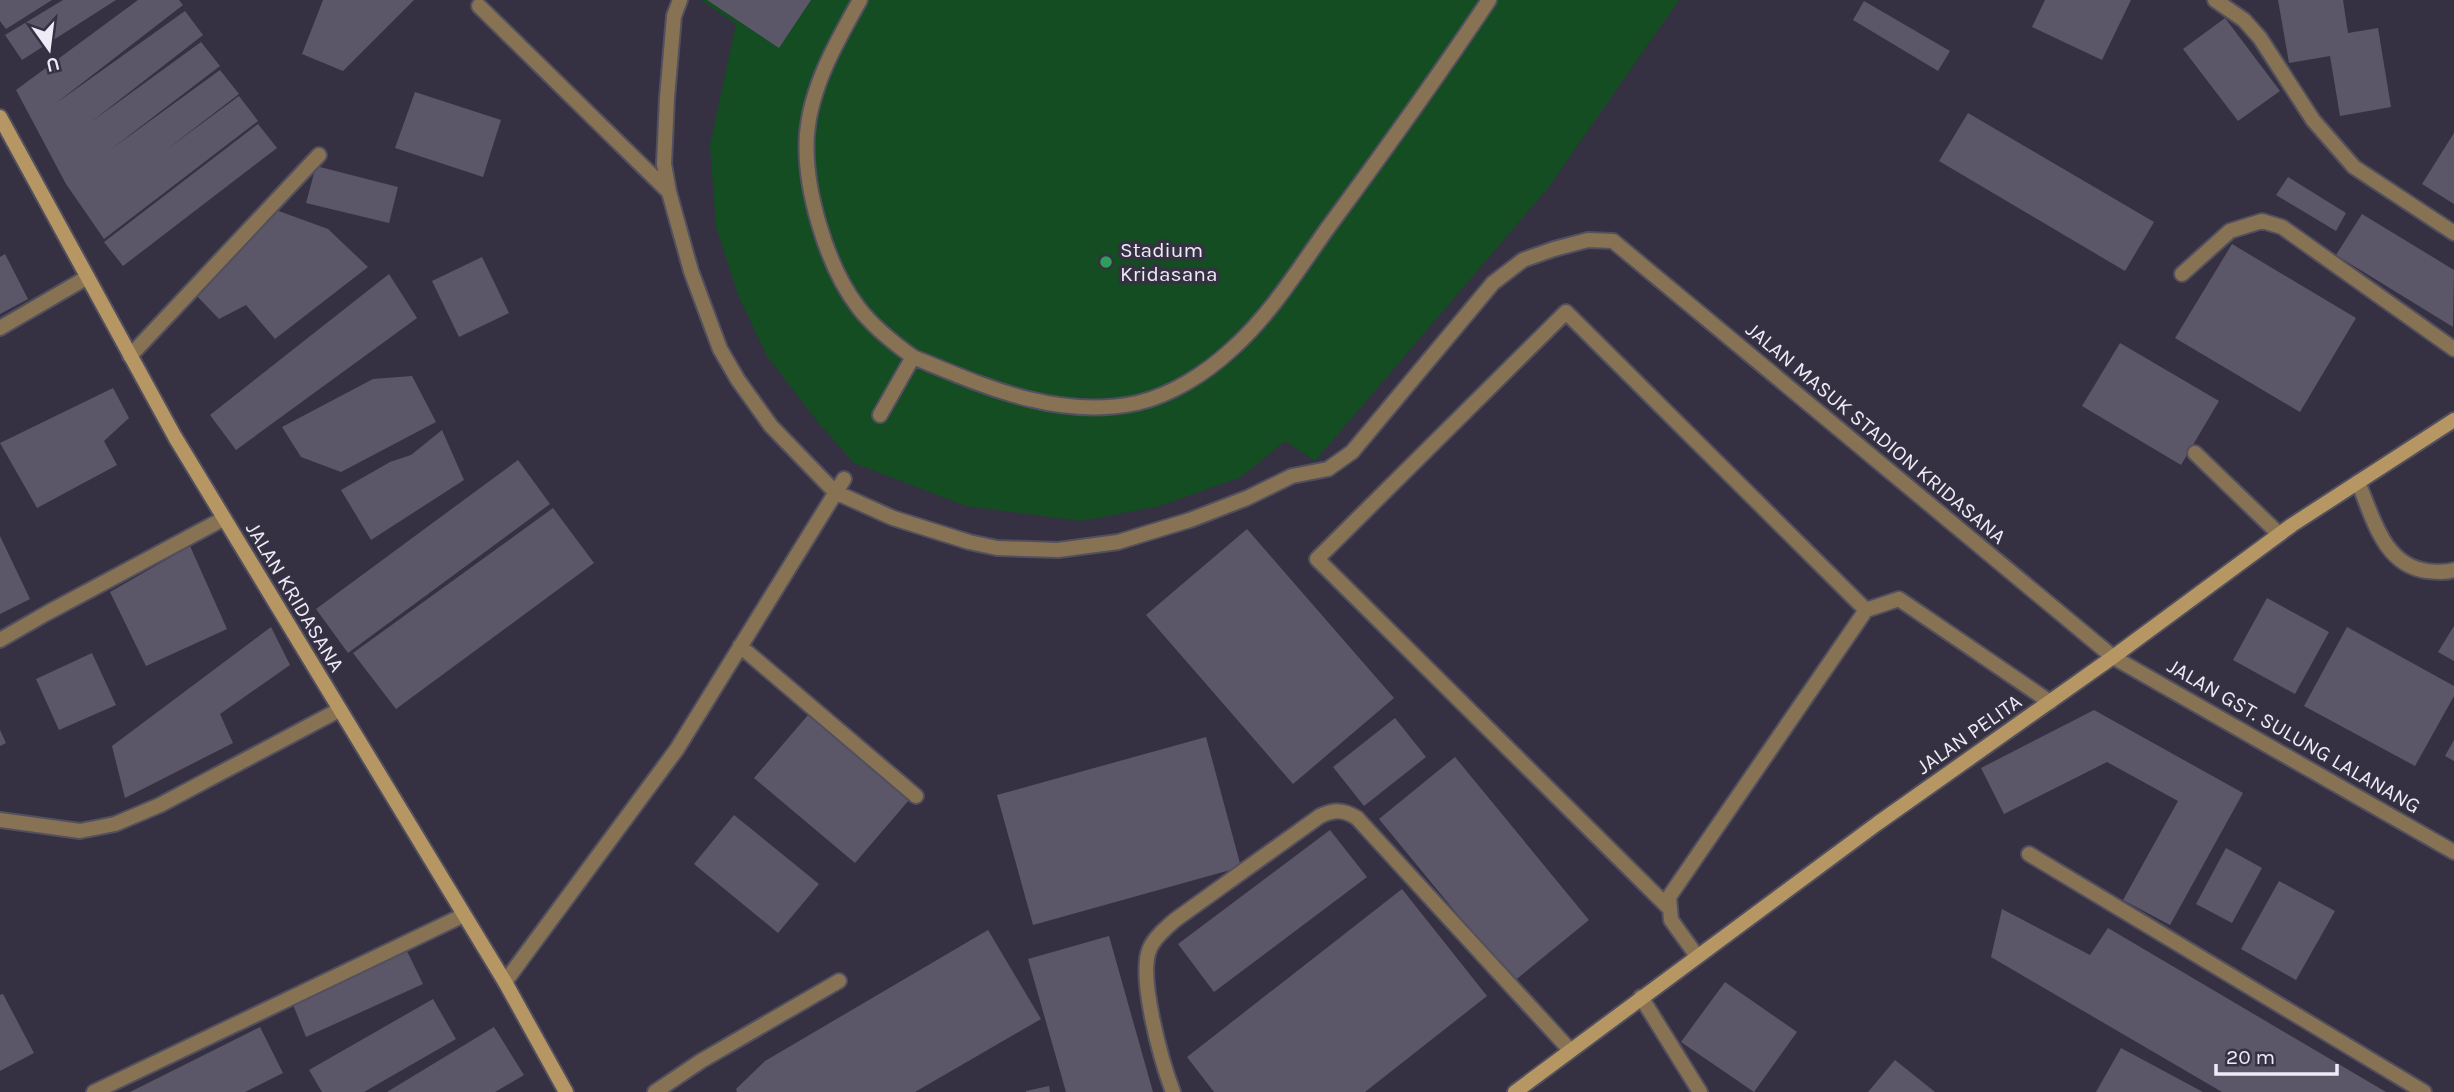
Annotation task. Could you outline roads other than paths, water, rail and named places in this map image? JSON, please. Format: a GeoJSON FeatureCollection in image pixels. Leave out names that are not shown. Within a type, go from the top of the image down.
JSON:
{"type":"FeatureCollection","features":[{"type":"Feature","properties":{"kind":"street"},"geometry":{"type":"LineString","coordinates":[[680,0],[674,16],[664,164],[668,192],[691,271],[720,349],[738,380],[771,426],[835,492]]}},
{"type":"Feature","properties":{"kind":"street"},"geometry":{"type":"LineString","coordinates":[[860,0],[833,48],[815,98],[807,134],[810,188],[840,277],[858,307],[885,337],[913,357],[1017,397],[1060,407],[1100,407],[1137,402],[1172,390],[1206,372],[1234,347],[1265,315],[1419,104],[1489,0]]}},
{"type":"Feature","properties":{"kind":"street"},"geometry":{"type":"LineString","coordinates":[[2215,0],[2244,20],[2259,38],[2314,120],[2354,167],[2454,233]]}},
{"type":"Feature","properties":{"kind":"street"},"geometry":{"type":"LineString","coordinates":[[479,6],[668,192]]}},
{"type":"Feature","properties":{"kind":"street","name":"JALAN KRIDASANA"},"geometry":{"type":"LineString","coordinates":[[0,117],[86,278],[223,519],[505,982],[565,1091]]}},
{"type":"Feature","properties":{"kind":"street"},"geometry":{"type":"LineString","coordinates":[[130,356],[319,155]]}},
{"type":"Feature","properties":{"kind":"street"},"geometry":{"type":"LineString","coordinates":[[2182,274],[2230,231],[2262,221],[2282,227],[2454,349]]}},
{"type":"Feature","properties":{"kind":"street","name":"JALAN MASUK STADION KRIDASANA"},"geometry":{"type":"LineString","coordinates":[[835,492],[893,518],[997,548],[1088,548],[1118,542],[1190,520],[1247,498],[1292,476],[1328,469],[1352,452],[1493,283],[1523,260],[1588,240],[1613,241],[2113,657]]}},
{"type":"Feature","properties":{"kind":"street"},"geometry":{"type":"LineString","coordinates":[[0,328],[86,278]]}},
{"type":"Feature","properties":{"kind":"street"},"geometry":{"type":"LineString","coordinates":[[1669,908],[1317,559],[1566,312],[1866,610]]}},
{"type":"Feature","properties":{"kind":"street"},"geometry":{"type":"LineString","coordinates":[[880,415],[913,357]]}},
{"type":"Feature","properties":{"kind":"street","name":"JALAN PELITA"},"geometry":{"type":"LineString","coordinates":[[1515,1092],[1878,823],[2113,657],[2279,534],[2454,420]]}},
{"type":"Feature","properties":{"kind":"street"},"geometry":{"type":"LineString","coordinates":[[2195,453],[2279,534]]}},
{"type":"Feature","properties":{"kind":"street"},"geometry":{"type":"LineString","coordinates":[[505,982],[677,749],[844,479]]}},
{"type":"Feature","properties":{"kind":"street"},"geometry":{"type":"LineString","coordinates":[[2358,482],[2382,540],[2399,561],[2423,570],[2446,573],[2454,570]]}},
{"type":"Feature","properties":{"kind":"street"},"geometry":{"type":"LineString","coordinates":[[0,640],[223,519]]}},
{"type":"Feature","properties":{"kind":"street"},"geometry":{"type":"LineString","coordinates":[[1698,957],[1671,920],[1669,897],[1866,610],[1899,599],[2050,702]]}},
{"type":"Feature","properties":{"kind":"street"},"geometry":{"type":"LineString","coordinates":[[740,646],[916,796]]}},
{"type":"Feature","properties":{"kind":"street","name":"JALAN GST. SULUNG LALANANG"},"geometry":{"type":"LineString","coordinates":[[2113,657],[2454,852]]}},
{"type":"Feature","properties":{"kind":"street"},"geometry":{"type":"LineString","coordinates":[[0,820],[80,831],[115,824],[160,805],[339,710]]}},
{"type":"Feature","properties":{"kind":"street"},"geometry":{"type":"LineString","coordinates":[[1173,1092],[1151,1014],[1145,963],[1150,948],[1160,933],[1175,920],[1320,816],[1333,811],[1347,811],[1357,818],[1570,1050]]}},
{"type":"Feature","properties":{"kind":"street"},"geometry":{"type":"LineString","coordinates":[[2029,854],[2424,1092]]}},
{"type":"Feature","properties":{"kind":"street"},"geometry":{"type":"LineString","coordinates":[[94,1092],[464,915]]}},
{"type":"Feature","properties":{"kind":"street"},"geometry":{"type":"LineString","coordinates":[[655,1092],[701,1061],[839,981]]}},
{"type":"Feature","properties":{"kind":"street"},"geometry":{"type":"LineString","coordinates":[[1642,998],[1700,1092]]}},
{"type":"Feature","properties":{"kind":"place","name":"Stadium Kridasana"},"geometry":{"type":"Point","coordinates":[1106,262]}}]}
